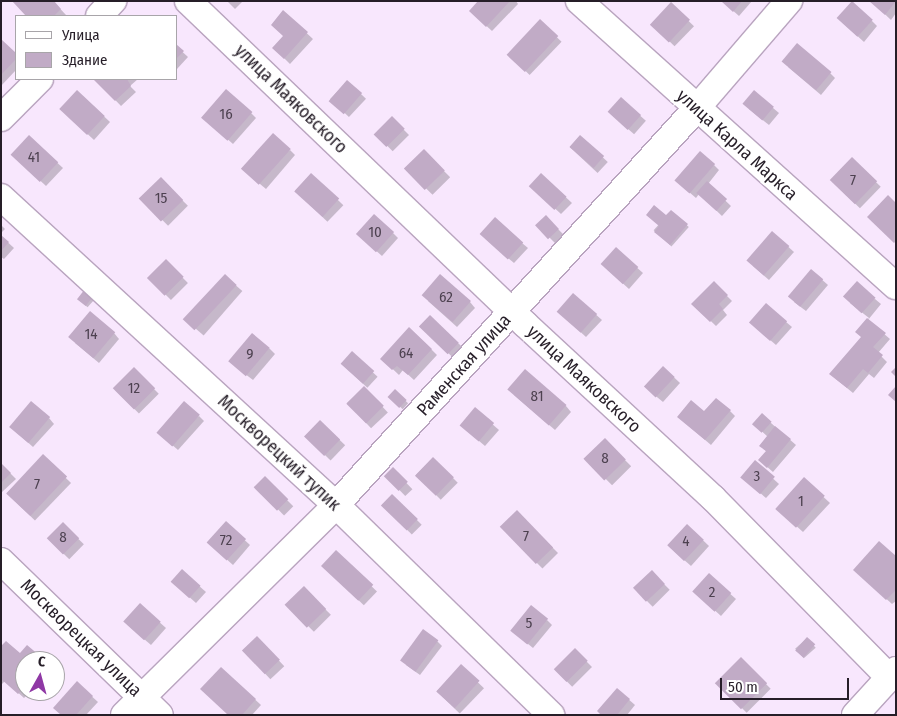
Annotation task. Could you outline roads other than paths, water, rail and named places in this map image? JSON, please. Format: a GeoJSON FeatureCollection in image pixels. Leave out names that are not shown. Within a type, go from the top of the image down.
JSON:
{"type":"FeatureCollection","features":[{"type":"Feature","properties":{"kind":"street"},"geometry":{"type":"LineString","coordinates":[[100,15],[113,1]]}},
{"type":"Feature","properties":{"kind":"street","name":"улица Маяковского"},"geometry":{"type":"LineString","coordinates":[[188,1],[513,312],[712,498],[892,674]]}},
{"type":"Feature","properties":{"kind":"street","name":"улица Карла Маркса"},"geometry":{"type":"LineString","coordinates":[[579,1],[696,109],[896,286]]}},
{"type":"Feature","properties":{"kind":"street","name":"Раменская улица"},"geometry":{"type":"LineString","coordinates":[[133,706],[336,505],[696,109],[789,1]]}},
{"type":"Feature","properties":{"kind":"street"},"geometry":{"type":"LineString","coordinates":[[1,118],[39,80]]}},
{"type":"Feature","properties":{"kind":"street","name":"Москворецкий тупик"},"geometry":{"type":"LineString","coordinates":[[1,197],[336,505],[551,715]]}},
{"type":"Feature","properties":{"kind":"street","name":"Москворецкая улица"},"geometry":{"type":"LineString","coordinates":[[1,561],[133,706],[160,715]]}},
{"type":"Feature","properties":{"kind":"street"},"geometry":{"type":"LineString","coordinates":[[856,715],[892,674]]}}]}
